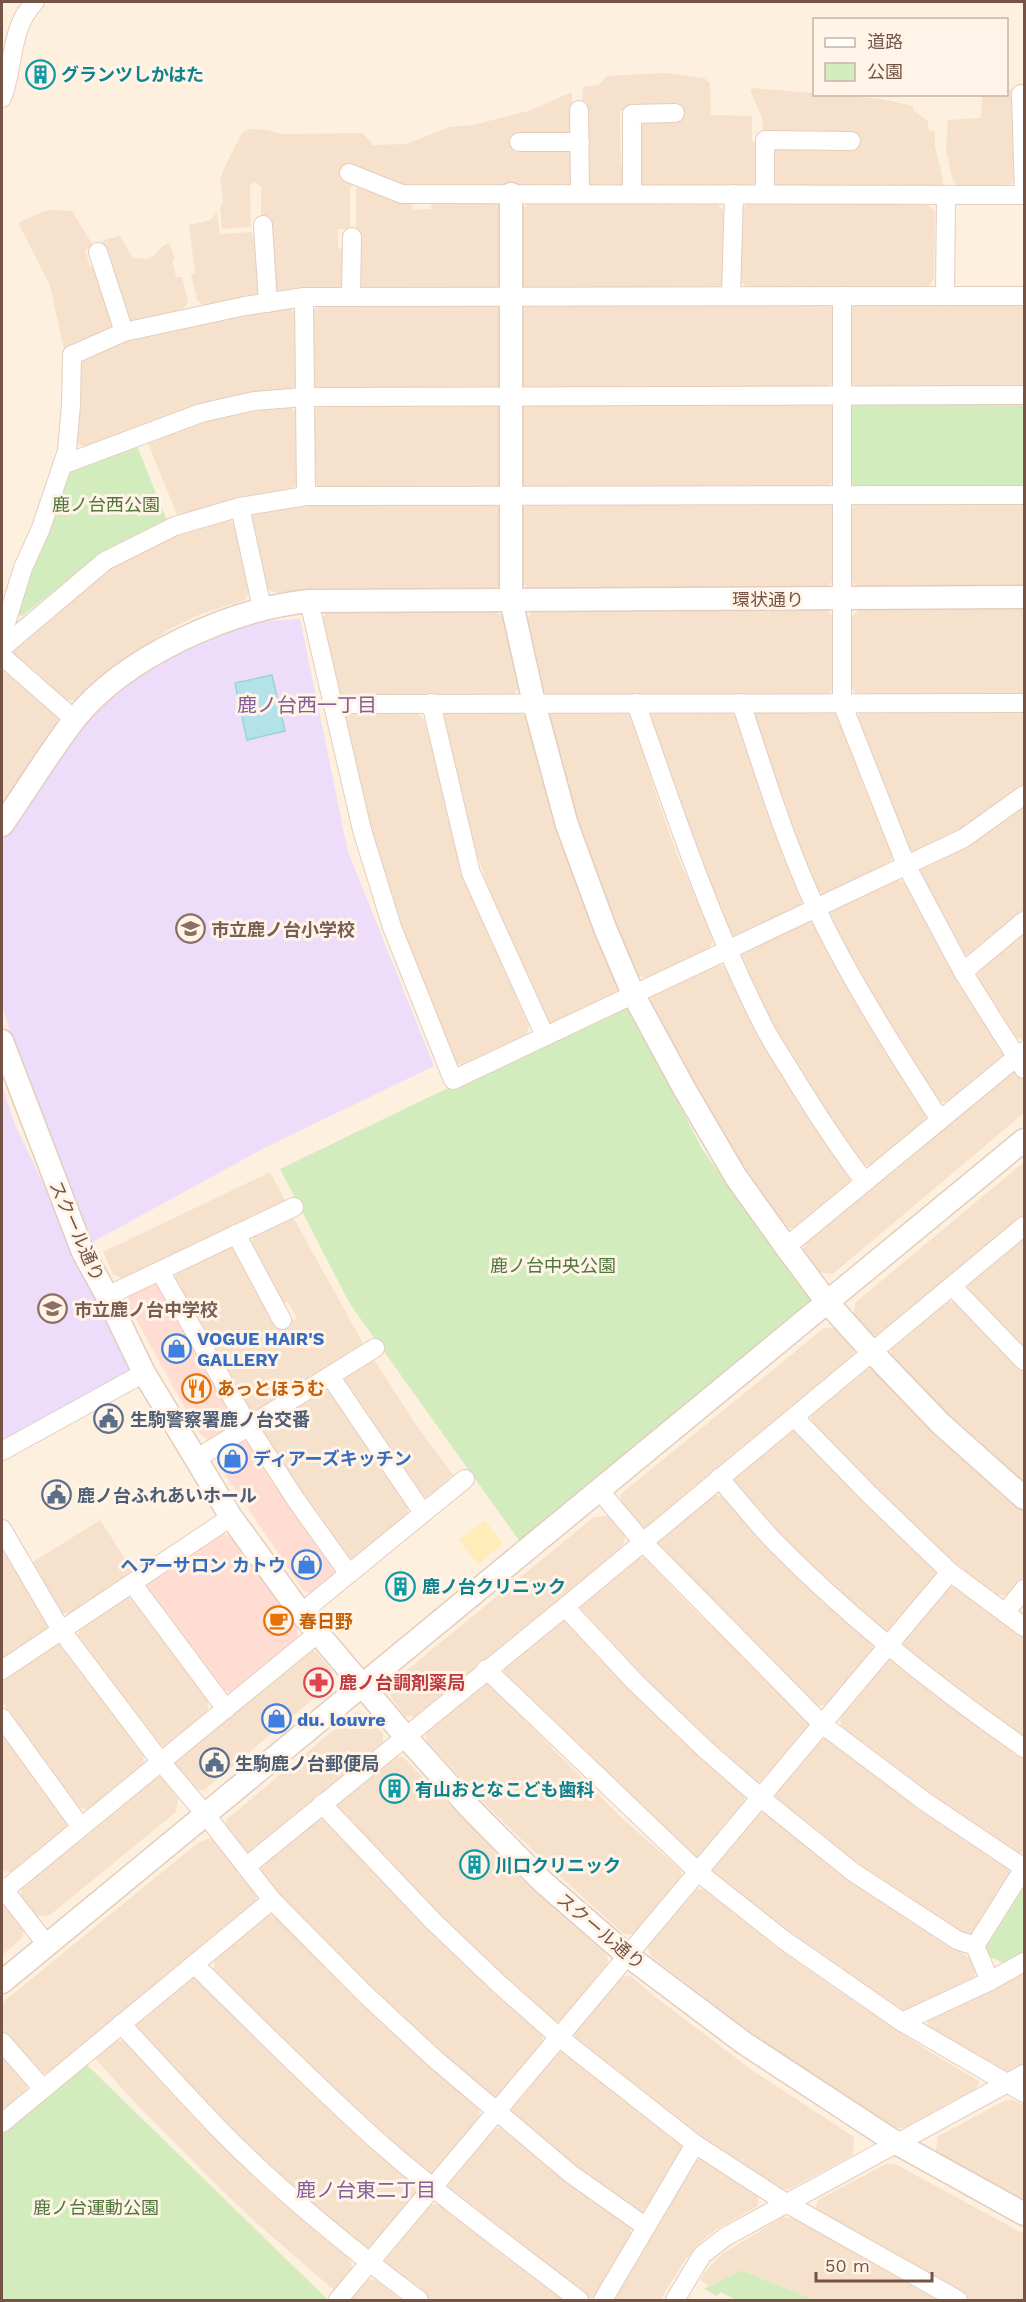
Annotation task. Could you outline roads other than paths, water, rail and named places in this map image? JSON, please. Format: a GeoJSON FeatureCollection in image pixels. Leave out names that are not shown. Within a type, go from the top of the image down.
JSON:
{"type":"FeatureCollection","features":[{"type":"Feature","properties":{"kind":"street"},"geometry":{"type":"LineString","coordinates":[[2,98],[9,81],[15,34],[27,9],[35,2]]}},
{"type":"Feature","properties":{"kind":"street"},"geometry":{"type":"LineString","coordinates":[[349,173],[402,194],[1024,195],[1021,94]]}},
{"type":"Feature","properties":{"kind":"street"},"geometry":{"type":"LineString","coordinates":[[579,110],[580,194]]}},
{"type":"Feature","properties":{"kind":"street"},"geometry":{"type":"LineString","coordinates":[[632,194],[632,114],[675,113]]}},
{"type":"Feature","properties":{"kind":"street"},"geometry":{"type":"LineString","coordinates":[[765,194],[765,140],[850,141]]}},
{"type":"Feature","properties":{"kind":"street"},"geometry":{"type":"LineString","coordinates":[[519,142],[580,142]]}},
{"type":"Feature","properties":{"kind":"street"},"geometry":{"type":"LineString","coordinates":[[511,194],[511,600],[534,703],[567,825],[605,928],[633,994],[685,1090],[736,1177],[786,1247],[827,1302],[872,1352],[942,1424],[1024,1498]]}},
{"type":"Feature","properties":{"kind":"street"},"geometry":{"type":"LineString","coordinates":[[731,296],[734,194]]}},
{"type":"Feature","properties":{"kind":"street"},"geometry":{"type":"LineString","coordinates":[[945,296],[946,195]]}},
{"type":"Feature","properties":{"kind":"street"},"geometry":{"type":"LineString","coordinates":[[263,225],[268,303]]}},
{"type":"Feature","properties":{"kind":"street"},"geometry":{"type":"LineString","coordinates":[[351,297],[352,237]]}},
{"type":"Feature","properties":{"kind":"street"},"geometry":{"type":"LineString","coordinates":[[98,252],[124,332]]}},
{"type":"Feature","properties":{"kind":"street"},"geometry":{"type":"LineString","coordinates":[[786,1247],[940,1120],[1022,1059],[963,972],[906,865],[842,703],[842,296]]}},
{"type":"Feature","properties":{"kind":"street"},"geometry":{"type":"LineString","coordinates":[[2,636],[23,568],[41,528],[67,451],[72,355],[124,332],[245,306],[304,297],[1024,296]]}},
{"type":"Feature","properties":{"kind":"street"},"geometry":{"type":"LineString","coordinates":[[304,297],[306,496]]}},
{"type":"Feature","properties":{"kind":"street"},"geometry":{"type":"LineString","coordinates":[[62,465],[201,413],[254,401],[305,396],[1024,395]]}},
{"type":"Feature","properties":{"kind":"street"},"geometry":{"type":"LineString","coordinates":[[2,648],[105,561],[175,526],[240,507],[306,496],[1024,495]]}},
{"type":"Feature","properties":{"kind":"street"},"geometry":{"type":"LineString","coordinates":[[240,507],[262,608]]}},
{"type":"Feature","properties":{"kind":"street","name":"環状通り"},"geometry":{"type":"LineString","coordinates":[[2,825],[75,720],[127,673],[168,646],[194,633],[262,608],[309,601],[1024,597]]}},
{"type":"Feature","properties":{"kind":"street"},"geometry":{"type":"LineString","coordinates":[[309,601],[362,830],[392,927],[453,1080],[964,838],[1024,795]]}},
{"type":"Feature","properties":{"kind":"street"},"geometry":{"type":"LineString","coordinates":[[2,656],[75,720]]}},
{"type":"Feature","properties":{"kind":"street"},"geometry":{"type":"LineString","coordinates":[[431,703],[471,873],[545,1036]]}},
{"type":"Feature","properties":{"kind":"street"},"geometry":{"type":"LineString","coordinates":[[636,703],[678,824],[728,950],[764,1027],[816,1112],[865,1182]]}},
{"type":"Feature","properties":{"kind":"street"},"geometry":{"type":"LineString","coordinates":[[741,703],[772,799],[816,908],[878,1025],[940,1120]]}},
{"type":"Feature","properties":{"kind":"street"},"geometry":{"type":"LineString","coordinates":[[332,704],[1024,703]]}},
{"type":"Feature","properties":{"kind":"street"},"geometry":{"type":"LineString","coordinates":[[963,972],[1024,921]]}},
{"type":"Feature","properties":{"kind":"street","name":"スクール通り"},"geometry":{"type":"LineString","coordinates":[[2,1041],[83,1252],[144,1373],[231,1516],[317,1634],[405,1736],[469,1807],[543,1882],[627,1955],[744,2043],[898,2144],[1024,2214]]}},
{"type":"Feature","properties":{"kind":"street"},"geometry":{"type":"LineString","coordinates":[[2,1982],[1024,1140]]}},
{"type":"Feature","properties":{"kind":"street"},"geometry":{"type":"LineString","coordinates":[[107,1296],[294,1207]]}},
{"type":"Feature","properties":{"kind":"street"},"geometry":{"type":"LineString","coordinates":[[246,1867],[565,1607],[1024,1226]]}},
{"type":"Feature","properties":{"kind":"street"},"geometry":{"type":"LineString","coordinates":[[236,1234],[282,1320]]}},
{"type":"Feature","properties":{"kind":"street"},"geometry":{"type":"LineString","coordinates":[[160,1271],[249,1427],[296,1500],[349,1574]]}},
{"type":"Feature","properties":{"kind":"street"},"geometry":{"type":"LineString","coordinates":[[952,1286],[1024,1361]]}},
{"type":"Feature","properties":{"kind":"street"},"geometry":{"type":"LineString","coordinates":[[196,1460],[375,1348]]}},
{"type":"Feature","properties":{"kind":"street"},"geometry":{"type":"LineString","coordinates":[[2,1451],[144,1373]]}},
{"type":"Feature","properties":{"kind":"street"},"geometry":{"type":"LineString","coordinates":[[330,1376],[423,1513]]}},
{"type":"Feature","properties":{"kind":"street"},"geometry":{"type":"LineString","coordinates":[[794,1417],[950,1572],[1024,1628]]}},
{"type":"Feature","properties":{"kind":"street"},"geometry":{"type":"LineString","coordinates":[[719,1478],[772,1539],[888,1647],[972,1712],[1024,1748]]}},
{"type":"Feature","properties":{"kind":"street"},"geometry":{"type":"LineString","coordinates":[[301,1613],[465,1479]]}},
{"type":"Feature","properties":{"kind":"street"},"geometry":{"type":"LineString","coordinates":[[599,1490],[642,1541],[822,1724],[927,1803],[1024,1868],[975,1946]]}},
{"type":"Feature","properties":{"kind":"street"},"geometry":{"type":"LineString","coordinates":[[2,1670],[231,1516]]}},
{"type":"Feature","properties":{"kind":"street"},"geometry":{"type":"LineString","coordinates":[[2,1529],[61,1630],[161,1762],[272,1900],[365,1994],[496,2112],[571,2174],[646,2227]]}},
{"type":"Feature","properties":{"kind":"street"},"geometry":{"type":"LineString","coordinates":[[338,2301],[950,1572]]}},
{"type":"Feature","properties":{"kind":"street"},"geometry":{"type":"LineString","coordinates":[[132,1583],[226,1709]]}},
{"type":"Feature","properties":{"kind":"street"},"geometry":{"type":"LineString","coordinates":[[1005,1613],[1024,1589]]}},
{"type":"Feature","properties":{"kind":"street"},"geometry":{"type":"LineString","coordinates":[[565,1607],[636,1683],[706,1750],[761,1798],[853,1872],[957,1940],[975,1946],[990,1981]]}},
{"type":"Feature","properties":{"kind":"street"},"geometry":{"type":"LineString","coordinates":[[46,1945],[2,1890],[317,1634]]}},
{"type":"Feature","properties":{"kind":"street"},"geometry":{"type":"LineString","coordinates":[[486,1670],[698,1872],[784,1940],[902,2022],[1024,2093]]}},
{"type":"Feature","properties":{"kind":"street"},"geometry":{"type":"LineString","coordinates":[[2,1718],[81,1827]]}},
{"type":"Feature","properties":{"kind":"street"},"geometry":{"type":"LineString","coordinates":[[322,1804],[433,1921],[498,1983],[560,2038],[695,2144],[786,2203],[958,2301]]}},
{"type":"Feature","properties":{"kind":"street"},"geometry":{"type":"LineString","coordinates":[[2,2123],[272,1900]]}},
{"type":"Feature","properties":{"kind":"street"},"geometry":{"type":"LineString","coordinates":[[902,2022],[990,1981],[1024,1962]]}},
{"type":"Feature","properties":{"kind":"street"},"geometry":{"type":"LineString","coordinates":[[194,1964],[314,2083],[433,2188],[579,2301]]}},
{"type":"Feature","properties":{"kind":"street"},"geometry":{"type":"LineString","coordinates":[[121,2024],[226,2136],[302,2207],[418,2301]]}},
{"type":"Feature","properties":{"kind":"street"},"geometry":{"type":"LineString","coordinates":[[2,2042],[43,2089]]}},
{"type":"Feature","properties":{"kind":"street"},"geometry":{"type":"LineString","coordinates":[[675,2301],[702,2254],[725,2236],[1024,2074]]}},
{"type":"Feature","properties":{"kind":"street"},"geometry":{"type":"LineString","coordinates":[[603,2301],[695,2144]]}},
{"type":"Feature","properties":{"kind":"water"},"geometry":{"type":"Polygon","coordinates":[[[272,675],[285,731],[247,740],[235,683],[272,675]]]}},
{"type":"Feature","properties":{"kind":"place","name":"グランツしかはた"},"geometry":{"type":"Point","coordinates":[40,74]}},
{"type":"Feature","properties":{"kind":"place","name":"市立鹿ノ台小学校"},"geometry":{"type":"Point","coordinates":[190,929]}},
{"type":"Feature","properties":{"kind":"place","name":"市立鹿ノ台中学校"},"geometry":{"type":"Point","coordinates":[53,1309]}},
{"type":"Feature","properties":{"kind":"place","name":"VOGUE HAIR'S GALLERY"},"geometry":{"type":"Point","coordinates":[176,1348]}},
{"type":"Feature","properties":{"kind":"place","name":"あっとほうむ"},"geometry":{"type":"Point","coordinates":[196,1388]}},
{"type":"Feature","properties":{"kind":"place","name":"生駒警察署鹿ノ台交番"},"geometry":{"type":"Point","coordinates":[109,1419]}},
{"type":"Feature","properties":{"kind":"place","name":"ディアーズキッチン"},"geometry":{"type":"Point","coordinates":[232,1458]}},
{"type":"Feature","properties":{"kind":"place","name":"鹿ノ台ふれあいホール"},"geometry":{"type":"Point","coordinates":[56,1495]}},
{"type":"Feature","properties":{"kind":"place","name":"ヘアーサロン カトウ"},"geometry":{"type":"Point","coordinates":[307,1565]}},
{"type":"Feature","properties":{"kind":"place","name":"鹿ノ台クリニック"},"geometry":{"type":"Point","coordinates":[401,1586]}},
{"type":"Feature","properties":{"kind":"place","name":"春日野"},"geometry":{"type":"Point","coordinates":[278,1621]}},
{"type":"Feature","properties":{"kind":"place","name":"鹿ノ台調剤薬局"},"geometry":{"type":"Point","coordinates":[318,1682]}},
{"type":"Feature","properties":{"kind":"place","name":"du. louvre"},"geometry":{"type":"Point","coordinates":[276,1719]}},
{"type":"Feature","properties":{"kind":"place","name":"生駒鹿ノ台郵便局"},"geometry":{"type":"Point","coordinates":[214,1763]}},
{"type":"Feature","properties":{"kind":"place","name":"有山おとなこども歯科"},"geometry":{"type":"Point","coordinates":[394,1789]}},
{"type":"Feature","properties":{"kind":"place","name":"川口クリニック"},"geometry":{"type":"Point","coordinates":[474,1865]}},
{"type":"Feature","properties":{"kind":"district","name":"鹿ノ台西一丁目"},"geometry":{"type":"Point","coordinates":[307,705]}},
{"type":"Feature","properties":{"kind":"district","name":"鹿ノ台東二丁目"},"geometry":{"type":"Point","coordinates":[366,2190]}},
{"type":"Feature","properties":{"kind":"park label","name":"鹿ノ台西公園"},"geometry":{"type":"Point","coordinates":[106,504]}},
{"type":"Feature","properties":{"kind":"park label","name":"鹿ノ台中央公園"},"geometry":{"type":"Point","coordinates":[553,1265]}},
{"type":"Feature","properties":{"kind":"park label","name":"鹿ノ台運動公園"},"geometry":{"type":"Point","coordinates":[96,2207]}}]}
